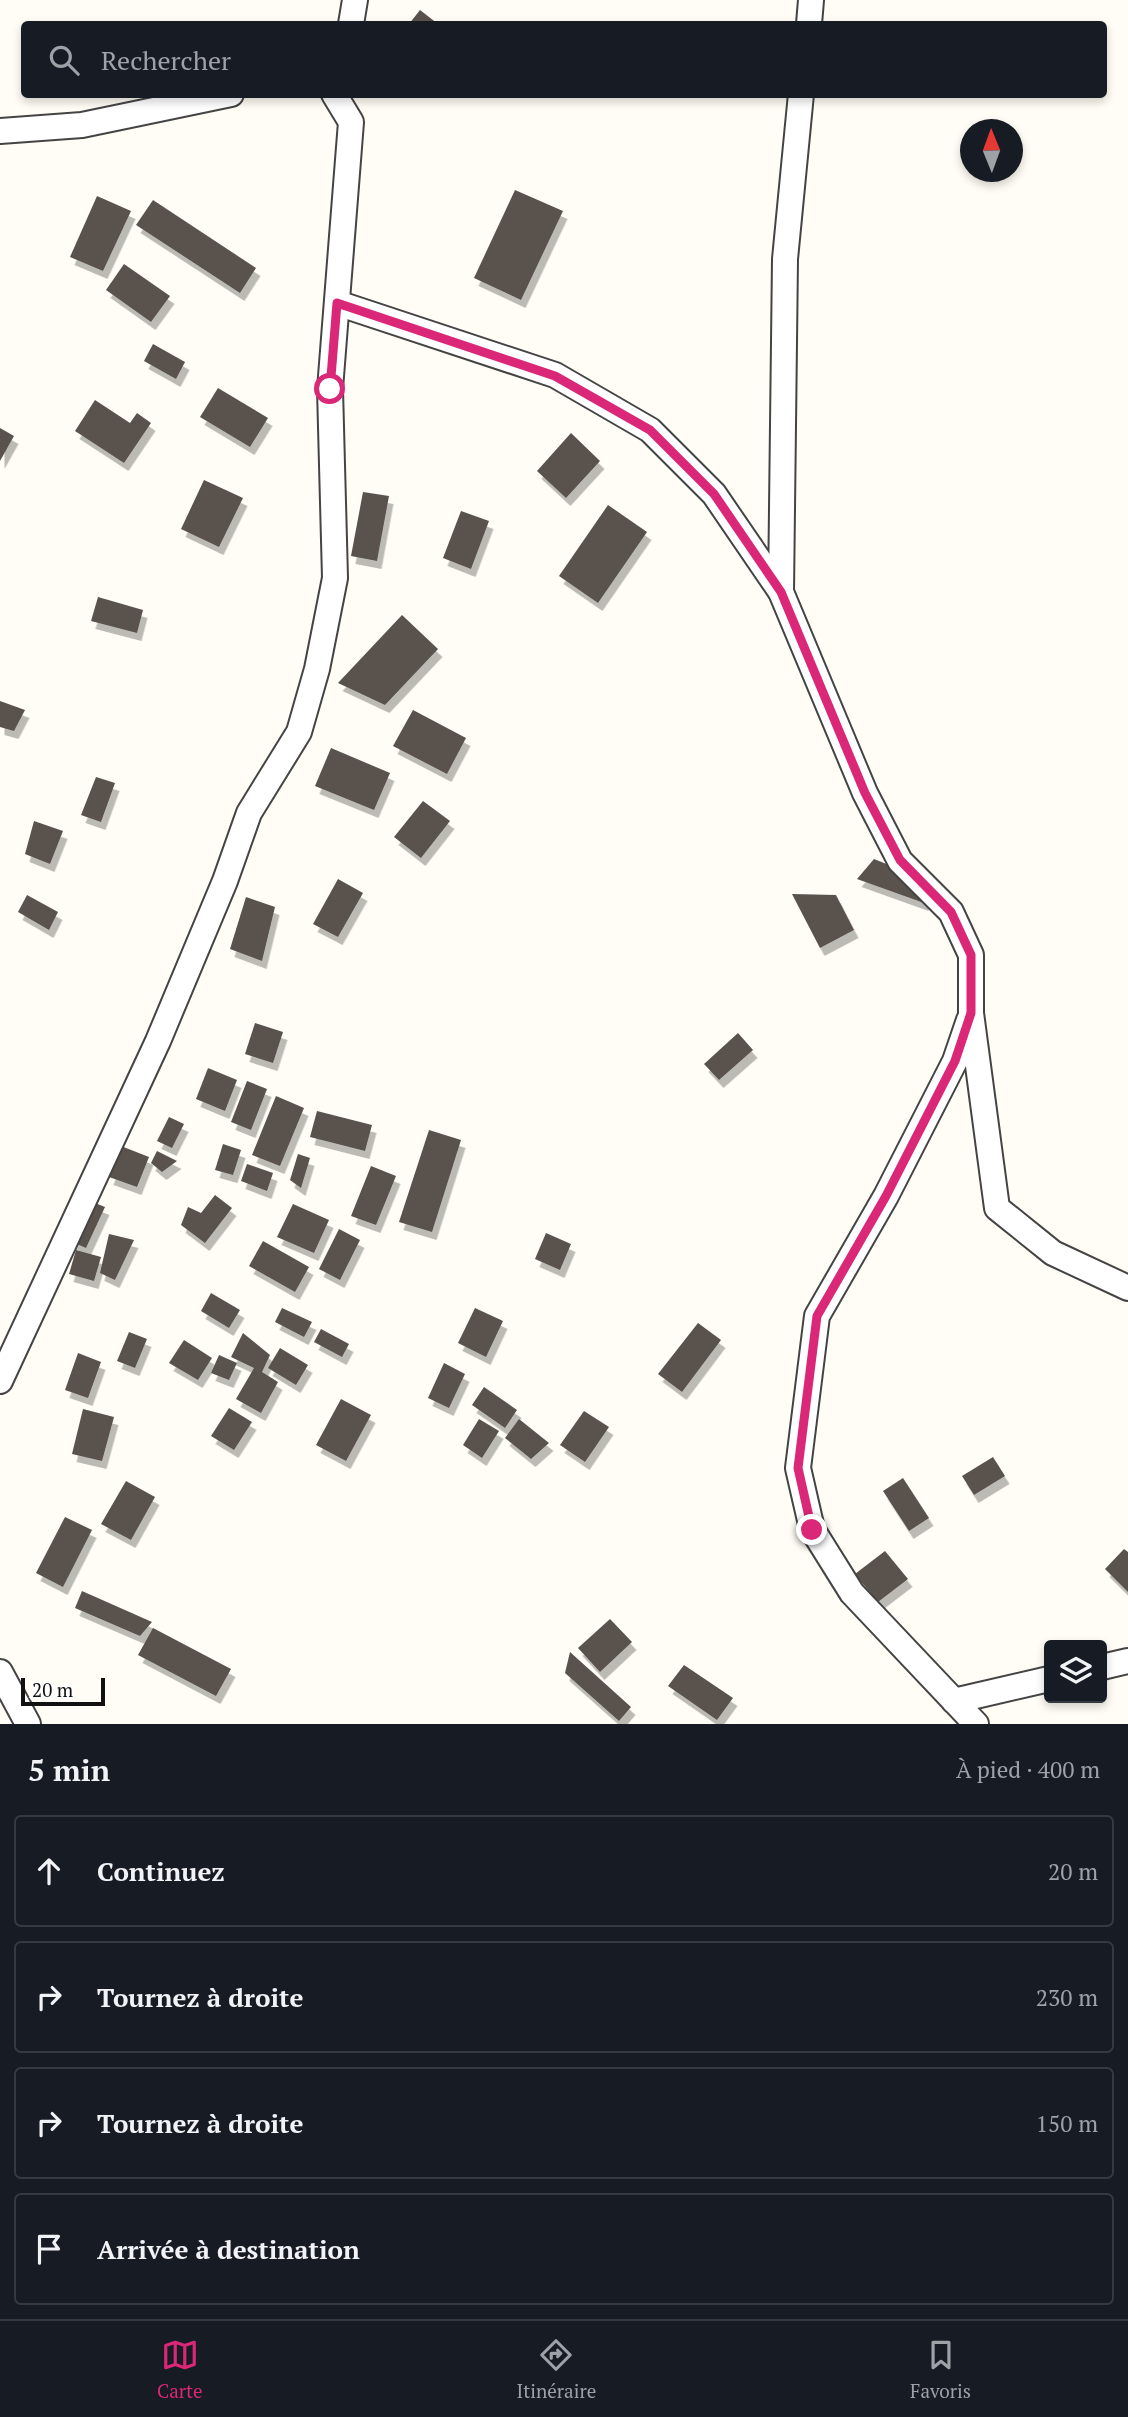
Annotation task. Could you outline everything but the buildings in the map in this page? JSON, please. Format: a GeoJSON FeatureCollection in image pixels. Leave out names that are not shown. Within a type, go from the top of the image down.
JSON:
{"type":"FeatureCollection","features":[{"type":"Feature","properties":{"kind":"street"},"geometry":{"type":"LineString","coordinates":[[352,21],[355,0]]}},
{"type":"Feature","properties":{"kind":"street"},"geometry":{"type":"LineString","coordinates":[[809,21],[811,0]]}},
{"type":"Feature","properties":{"kind":"street"},"geometry":{"type":"LineString","coordinates":[[0,131],[82,125],[212,98]]}},
{"type":"Feature","properties":{"kind":"street"},"geometry":{"type":"LineString","coordinates":[[0,1381],[158,1041],[225,881],[249,813],[299,733],[317,669],[335,578],[330,389],[351,122],[338,98]]}},
{"type":"Feature","properties":{"kind":"street"},"geometry":{"type":"LineString","coordinates":[[781,592],[785,259],[802,98]]}},
{"type":"Feature","properties":{"kind":"street"},"geometry":{"type":"LineString","coordinates":[[337,303],[555,376],[650,430],[714,494],[781,592],[865,793],[900,860],[951,912],[971,955],[971,1013],[997,1208],[1053,1253],[1128,1288]]}},
{"type":"Feature","properties":{"kind":"street"},"geometry":{"type":"LineString","coordinates":[[971,1013],[948,1074],[886,1196],[817,1316],[798,1468],[812,1530],[852,1593],[976,1724]]}},
{"type":"Feature","properties":{"kind":"street"},"geometry":{"type":"LineString","coordinates":[[1107,1666],[1128,1661]]}},
{"type":"Feature","properties":{"kind":"street"},"geometry":{"type":"LineString","coordinates":[[0,1672],[28,1724]]}},
{"type":"Feature","properties":{"kind":"street"},"geometry":{"type":"LineString","coordinates":[[954,1701],[1044,1680]]}},
{"type":"Feature","properties":{"kind":"route"},"geometry":{"type":"LineString","coordinates":[[330,389],[337,303],[555,376],[650,430],[714,494],[781,592],[865,793],[900,860],[951,912],[971,955],[971,1013],[955,1061],[886,1196],[817,1316],[798,1468],[812,1530]]}}]}
